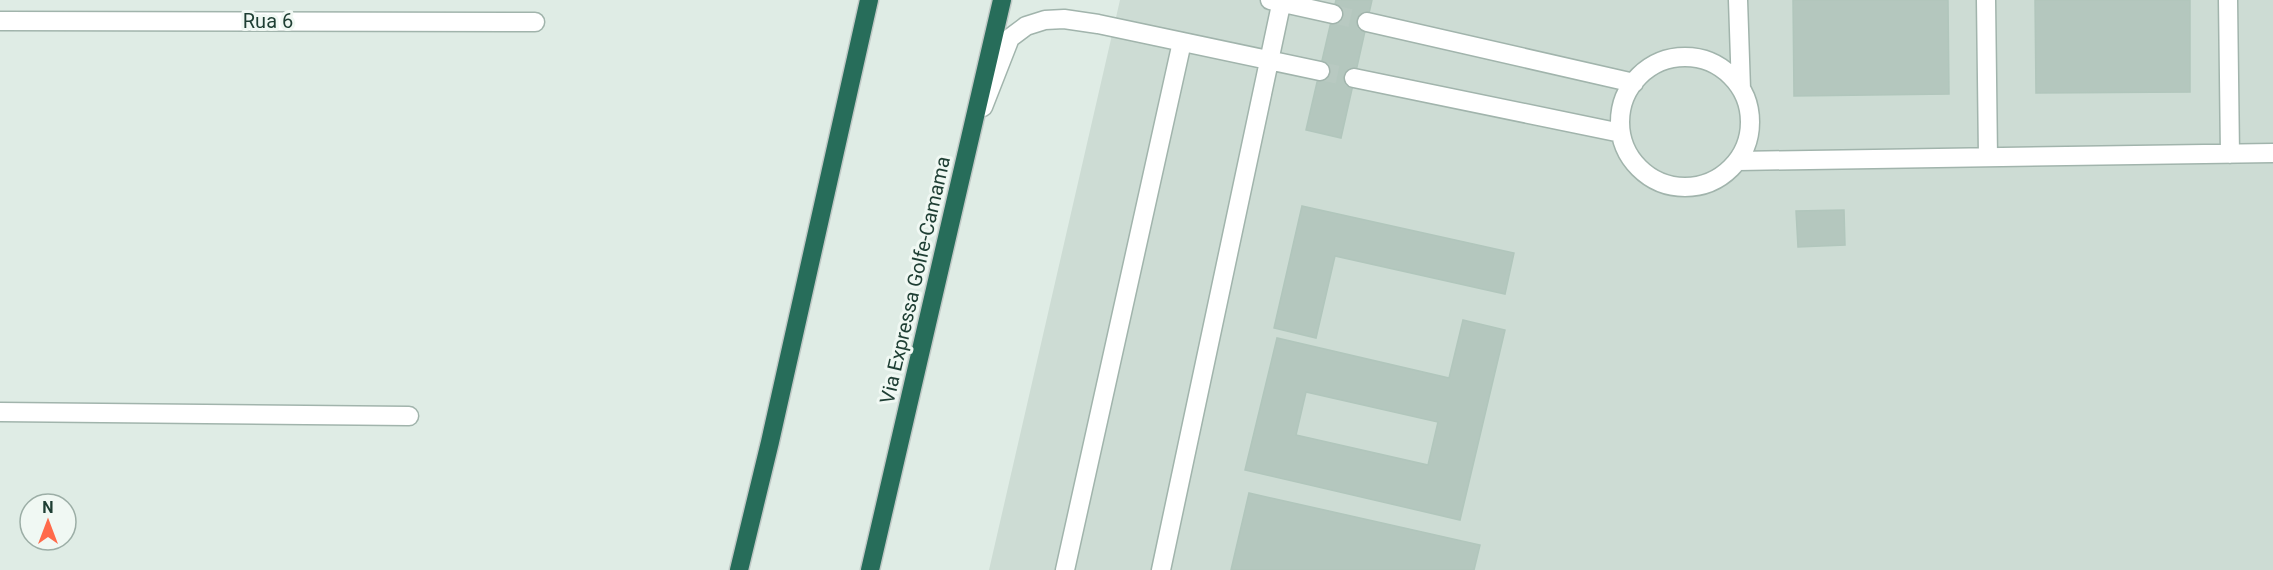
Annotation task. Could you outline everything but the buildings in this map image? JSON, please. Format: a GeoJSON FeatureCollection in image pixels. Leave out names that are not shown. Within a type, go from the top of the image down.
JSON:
{"type":"FeatureCollection","features":[{"type":"Feature","properties":{"kind":"highway"},"geometry":{"type":"LineString","coordinates":[[739,566],[869,0]]}},
{"type":"Feature","properties":{"kind":"highway","name":"Via Expressa Golfe-Camama"},"geometry":{"type":"LineString","coordinates":[[870,570],[1002,0]]}},
{"type":"Feature","properties":{"kind":"street"},"geometry":{"type":"LineString","coordinates":[[1738,0],[1741,89]]}},
{"type":"Feature","properties":{"kind":"street"},"geometry":{"type":"LineString","coordinates":[[1986,0],[1988,157]]}},
{"type":"Feature","properties":{"kind":"street"},"geometry":{"type":"LineString","coordinates":[[2228,0],[2230,154]]}},
{"type":"Feature","properties":{"kind":"street"},"geometry":{"type":"LineString","coordinates":[[1161,570],[1270,60],[1278,1],[1333,14]]}},
{"type":"Feature","properties":{"kind":"street"},"geometry":{"type":"LineString","coordinates":[[971,140],[1010,38],[1026,26],[1045,20],[1064,19],[1320,71]]}},
{"type":"Feature","properties":{"kind":"street","name":"Rua 6"},"geometry":{"type":"LineString","coordinates":[[0,21],[535,22]]}},
{"type":"Feature","properties":{"kind":"street"},"geometry":{"type":"LineString","coordinates":[[1367,22],[1634,82]]}},
{"type":"Feature","properties":{"kind":"street"},"geometry":{"type":"LineString","coordinates":[[1065,570],[1182,42]]}},
{"type":"Feature","properties":{"kind":"street"},"geometry":{"type":"LineString","coordinates":[[1677,58],[1698,58],[1719,66],[1735,80],[1741,89],[1751,120],[1748,141],[1738,160],[1723,176],[1703,185],[1682,187],[1671,185],[1660,182],[1642,171],[1628,154],[1621,133],[1621,112],[1627,92],[1634,82],[1657,63],[1677,58]]}},
{"type":"Feature","properties":{"kind":"street"},"geometry":{"type":"LineString","coordinates":[[1354,78],[1621,133]]}},
{"type":"Feature","properties":{"kind":"street"},"geometry":{"type":"LineString","coordinates":[[1738,160],[2273,153]]}},
{"type":"Feature","properties":{"kind":"street"},"geometry":{"type":"LineString","coordinates":[[0,412],[409,416]]}},
{"type":"Feature","properties":{"kind":"shaded area"},"geometry":{"type":"Polygon","coordinates":[[[1120,0],[2273,0],[2273,570],[989,570],[1120,0]]]}},
{"type":"Feature","properties":{"kind":"tunnel"},"geometry":{"type":"LineString","coordinates":[[1333,14],[1367,22]]}},
{"type":"Feature","properties":{"kind":"tunnel"},"geometry":{"type":"LineString","coordinates":[[1320,71],[1354,78]]}}]}
